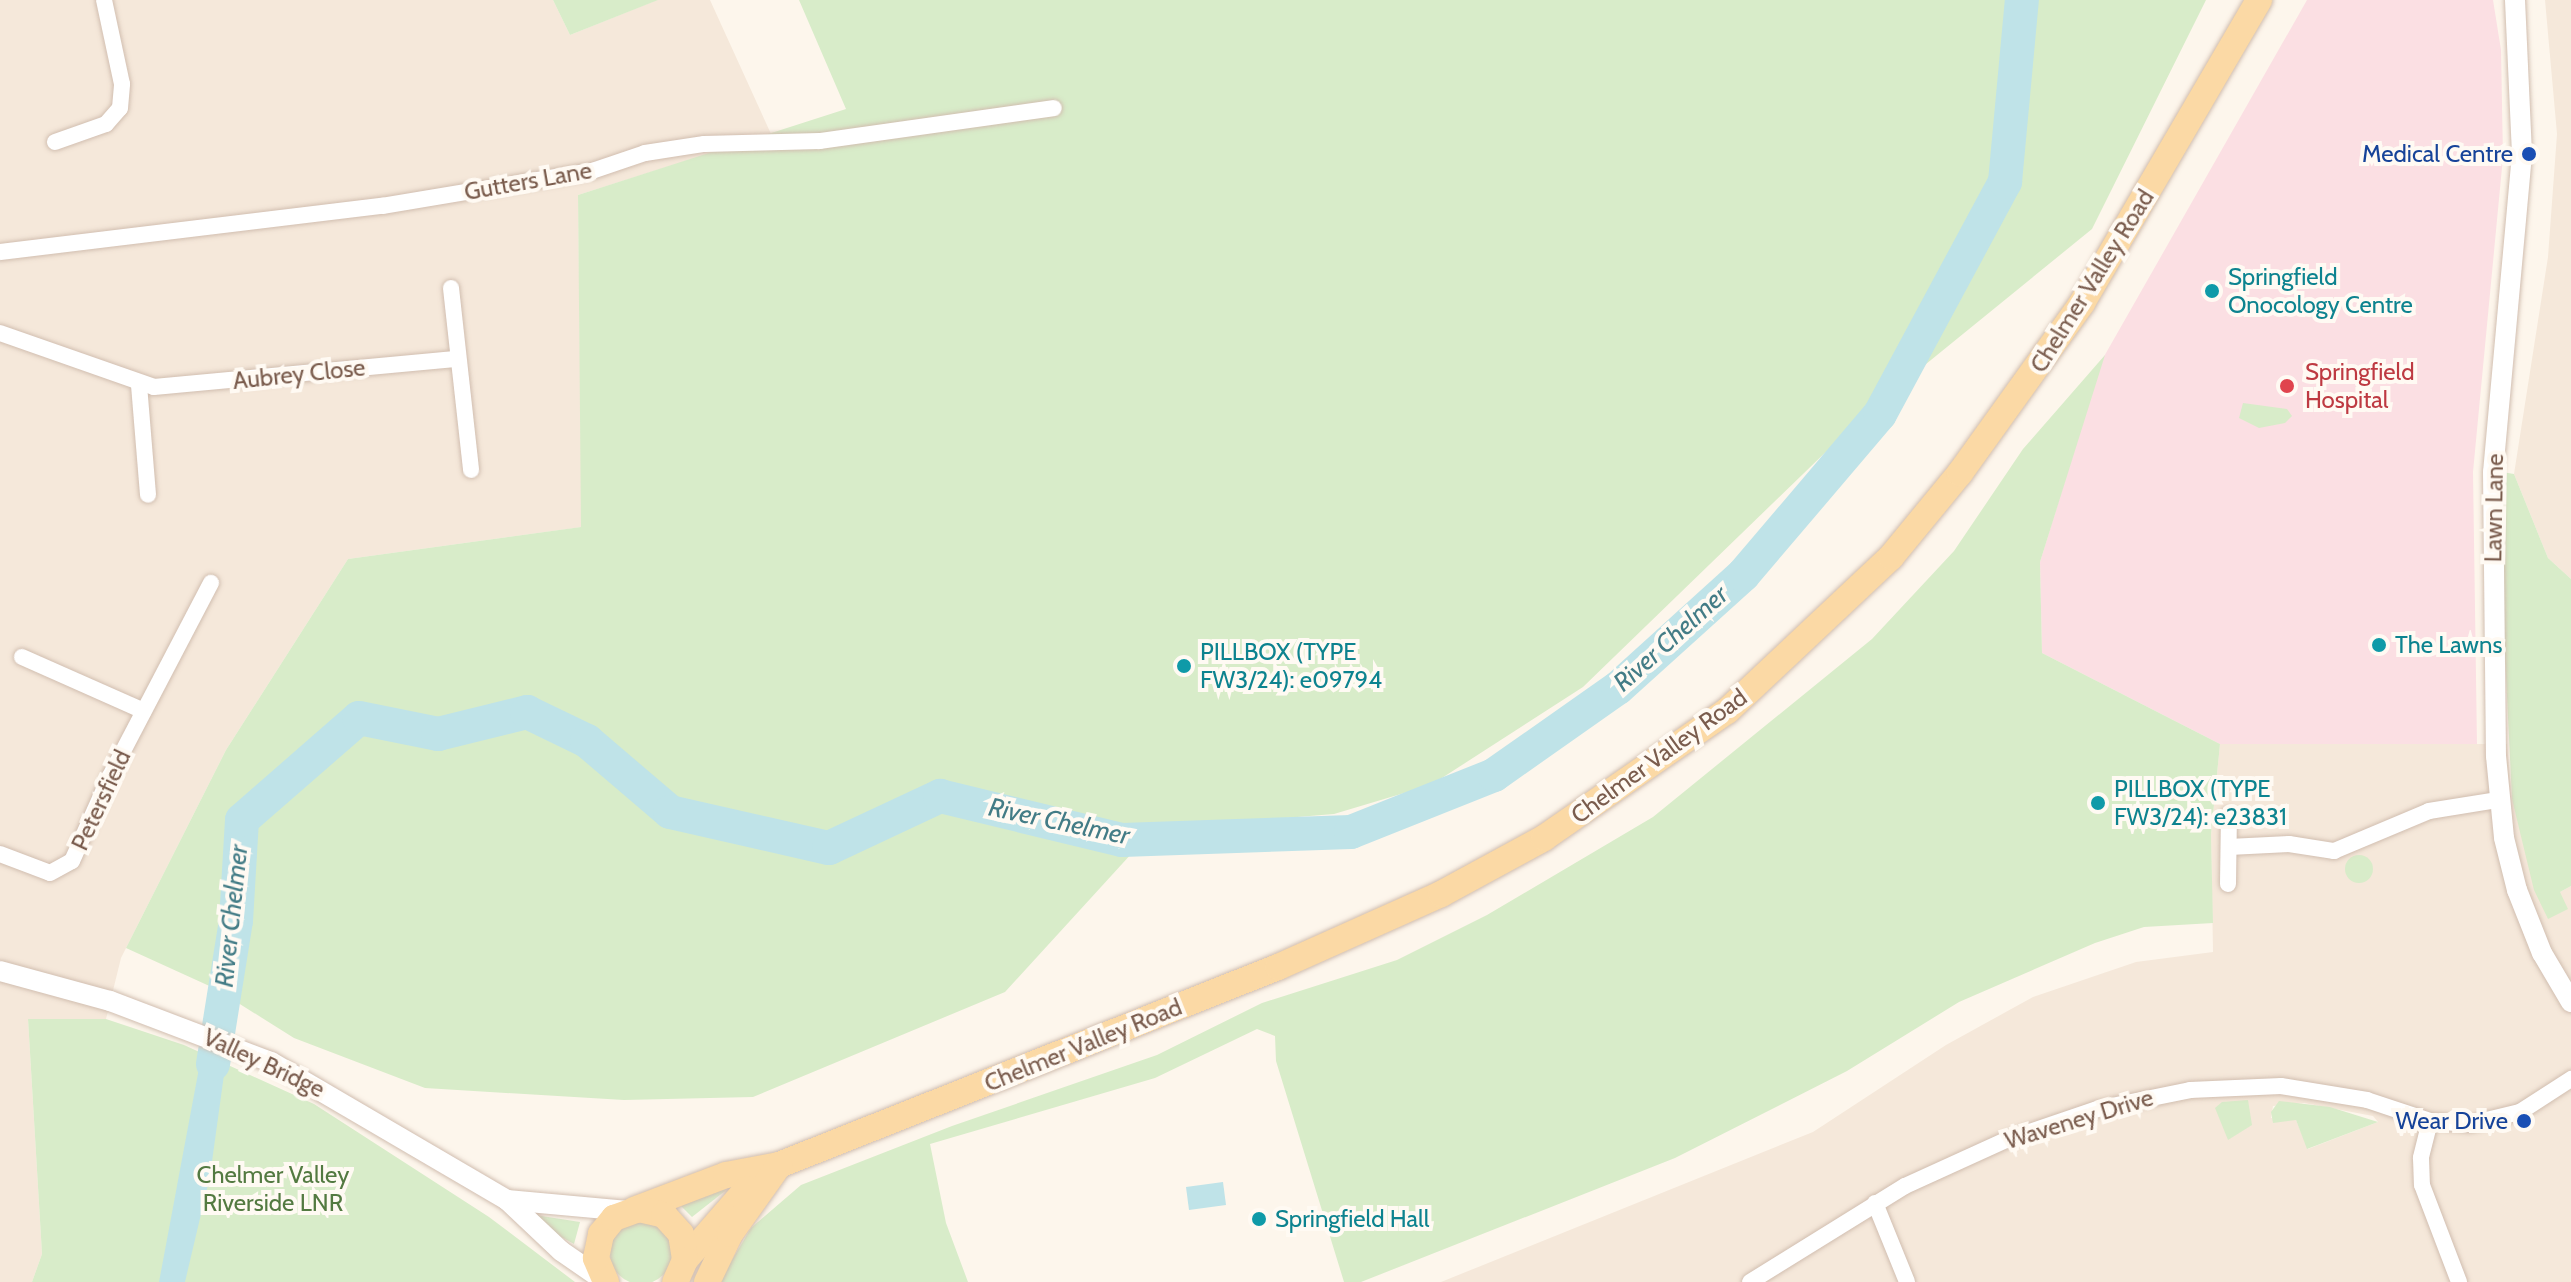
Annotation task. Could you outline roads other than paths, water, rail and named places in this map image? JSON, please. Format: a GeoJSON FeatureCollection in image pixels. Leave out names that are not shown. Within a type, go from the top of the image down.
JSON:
{"type":"FeatureCollection","features":[{"type":"Feature","properties":{"kind":"main road","name":"Chelmer Valley Road"},"geometry":{"type":"LineString","coordinates":[[630,1210],[726,1175],[779,1165],[1278,967],[1441,894],[1544,838],[1727,711],[1891,557],[1978,449],[2082,303],[2259,0]]}},
{"type":"Feature","properties":{"kind":"main road","name":"Chelmer Valley Road"},"geometry":{"type":"LineString","coordinates":[[680,1275],[723,1213],[779,1165]]}},
{"type":"Feature","properties":{"kind":"main road"},"geometry":{"type":"LineString","coordinates":[[707,1282],[730,1234],[779,1165]]}},
{"type":"Feature","properties":{"kind":"main road"},"geometry":{"type":"LineString","coordinates":[[606,1282],[597,1264],[599,1238],[610,1221],[630,1210],[654,1211],[672,1222],[683,1239],[680,1275]]}},
{"type":"Feature","properties":{"kind":"street"},"geometry":{"type":"LineString","coordinates":[[55,142],[106,124],[120,108],[122,84],[104,0]]}},
{"type":"Feature","properties":{"kind":"street","name":"Lawn Lane"},"geometry":{"type":"LineString","coordinates":[[2515,0],[2522,154],[2493,472],[2498,800],[2517,890],[2542,953],[2571,1002]]}},
{"type":"Feature","properties":{"kind":"street","name":"Gutters Lane"},"geometry":{"type":"LineString","coordinates":[[0,252],[382,206],[592,171],[645,153],[704,144],[820,141],[1054,108]]}},
{"type":"Feature","properties":{"kind":"street"},"geometry":{"type":"LineString","coordinates":[[451,288],[471,470]]}},
{"type":"Feature","properties":{"kind":"street","name":"Aubrey Close"},"geometry":{"type":"LineString","coordinates":[[0,333],[139,385],[169,387],[458,359]]}},
{"type":"Feature","properties":{"kind":"street"},"geometry":{"type":"LineString","coordinates":[[139,385],[148,495]]}},
{"type":"Feature","properties":{"kind":"street","name":"Petersfield"},"geometry":{"type":"LineString","coordinates":[[0,854],[50,873],[66,867],[211,583]]}},
{"type":"Feature","properties":{"kind":"street"},"geometry":{"type":"LineString","coordinates":[[22,657],[144,711]]}},
{"type":"Feature","properties":{"kind":"street"},"geometry":{"type":"LineString","coordinates":[[2229,847],[2289,844],[2334,851],[2429,811],[2498,800]]}},
{"type":"Feature","properties":{"kind":"street"},"geometry":{"type":"LineString","coordinates":[[2228,884],[2229,815]]}},
{"type":"Feature","properties":{"kind":"street","name":"Valley Bridge"},"geometry":{"type":"LineString","coordinates":[[0,971],[110,1001],[188,1027],[323,1089],[507,1200],[561,1251],[606,1282]]}},
{"type":"Feature","properties":{"kind":"street","name":"Waveney Drive"},"geometry":{"type":"LineString","coordinates":[[1750,1282],[1875,1203],[2033,1130],[2097,1109],[2190,1090],[2281,1086],[2367,1100],[2430,1121],[2470,1124],[2520,1112],[2570,1080]]}},
{"type":"Feature","properties":{"kind":"street"},"geometry":{"type":"LineString","coordinates":[[2430,1121],[2421,1158],[2422,1185],[2459,1282]]}},
{"type":"Feature","properties":{"kind":"street","name":"Valley Bridge"},"geometry":{"type":"LineString","coordinates":[[507,1200],[630,1210]]}},
{"type":"Feature","properties":{"kind":"street"},"geometry":{"type":"LineString","coordinates":[[1875,1203],[1907,1282]]}},
{"type":"Feature","properties":{"kind":"water"},"geometry":{"type":"Polygon","coordinates":[[[209,1015],[231,1024],[210,1176],[185,1282],[159,1282],[209,1015]]]}},
{"type":"Feature","properties":{"kind":"water"},"geometry":{"type":"Polygon","coordinates":[[[1223,1182],[1226,1205],[1189,1210],[1186,1187],[1223,1182]]]}},
{"type":"Feature","properties":{"kind":"waterway","name":"River Chelmer"},"geometry":{"type":"LineString","coordinates":[[213,1064],[236,921],[242,820],[359,718],[438,734],[527,712],[587,741],[670,812],[829,848],[940,796],[1122,840],[1351,832],[1494,775],[1618,688],[1743,575],[1880,414],[2005,182],[2022,0]]}},
{"type":"Feature","properties":{"kind":"place","name":"Medical Centre"},"geometry":{"type":"Point","coordinates":[2529,154]}},
{"type":"Feature","properties":{"kind":"place","name":"Springfield Onocology Centre"},"geometry":{"type":"Point","coordinates":[2212,291]}},
{"type":"Feature","properties":{"kind":"place","name":"Springfield Hospital"},"geometry":{"type":"Point","coordinates":[2287,386]}},
{"type":"Feature","properties":{"kind":"place","name":"The Lawns"},"geometry":{"type":"Point","coordinates":[2379,645]}},
{"type":"Feature","properties":{"kind":"place","name":"PILLBOX (TYPE FW3/24): e09794"},"geometry":{"type":"Point","coordinates":[1184,666]}},
{"type":"Feature","properties":{"kind":"place","name":"PILLBOX (TYPE FW3/24): e23831"},"geometry":{"type":"Point","coordinates":[2098,803]}},
{"type":"Feature","properties":{"kind":"place","name":"Wear Drive"},"geometry":{"type":"Point","coordinates":[2524,1121]}},
{"type":"Feature","properties":{"kind":"place","name":"Springfield Hall"},"geometry":{"type":"Point","coordinates":[1259,1219]}},
{"type":"Feature","properties":{"kind":"park label","name":"Chelmer Valley Riverside LNR"},"geometry":{"type":"Point","coordinates":[273,1189]}}]}
